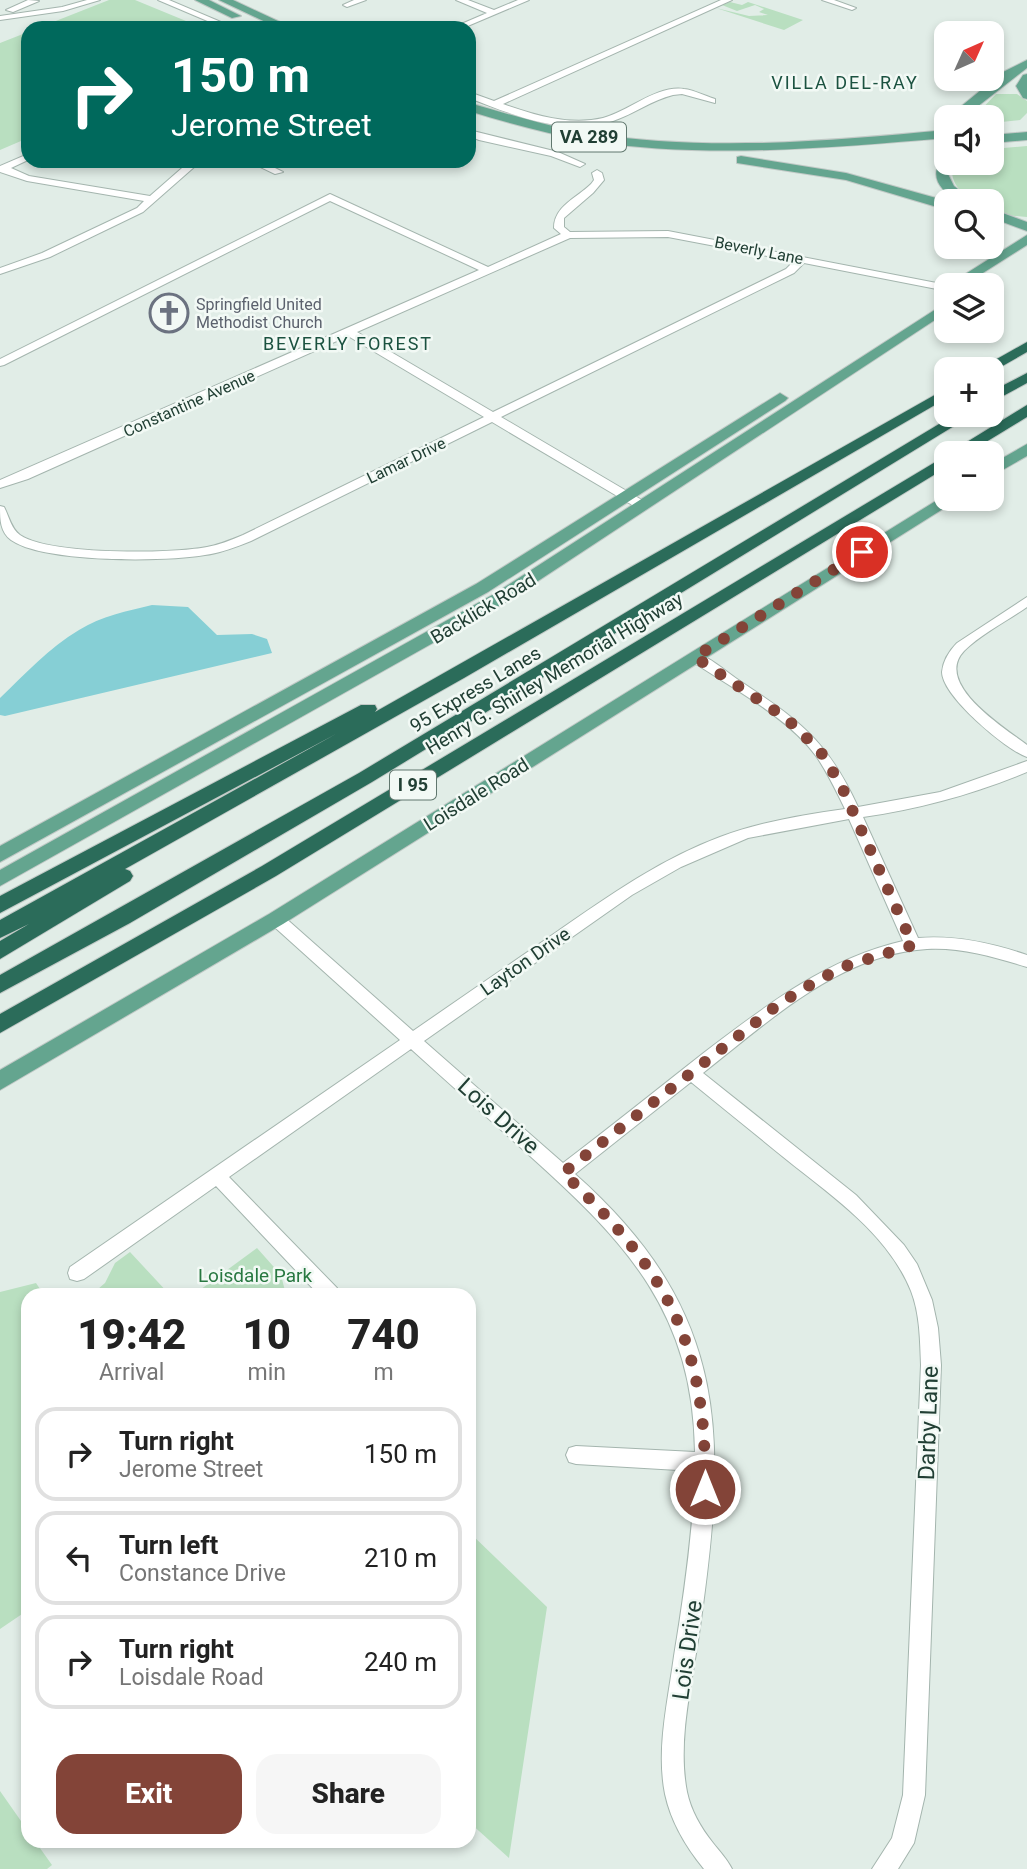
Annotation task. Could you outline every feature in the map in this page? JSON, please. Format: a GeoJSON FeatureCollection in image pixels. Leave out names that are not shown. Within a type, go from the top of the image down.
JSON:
{"type":"FeatureCollection","features":[{"type":"Feature","properties":{"kind":"highway"},"geometry":{"type":"LineString","coordinates":[[1004,359],[1027,346]]}},
{"type":"Feature","properties":{"kind":"highway"},"geometry":{"type":"LineString","coordinates":[[1004,391],[1027,377]]}},
{"type":"Feature","properties":{"kind":"highway"},"geometry":{"type":"LineString","coordinates":[[0,930],[190,826],[934,399]]}},
{"type":"Feature","properties":{"kind":"highway"},"geometry":{"type":"LineString","coordinates":[[977,441],[1027,410]]}},
{"type":"Feature","properties":{"kind":"highway","name":"95 Express Lanes"},"geometry":{"type":"LineString","coordinates":[[0,985],[107,927],[392,763],[944,427]]}},
{"type":"Feature","properties":{"kind":"highway","name":"Henry G. Shirley Memorial Highway"},"geometry":{"type":"LineString","coordinates":[[0,1024],[293,857],[934,468]]}},
{"type":"Feature","properties":{"kind":"highway"},"geometry":{"type":"LineString","coordinates":[[0,905],[392,696],[589,586],[697,536]]}},
{"type":"Feature","properties":{"kind":"highway"},"geometry":{"type":"LineString","coordinates":[[0,951],[107,888],[190,826]]}},
{"type":"Feature","properties":{"kind":"main road"},"geometry":{"type":"LineString","coordinates":[[200,0],[246,21]]}},
{"type":"Feature","properties":{"kind":"main road"},"geometry":{"type":"LineString","coordinates":[[224,0],[271,21]]}},
{"type":"Feature","properties":{"kind":"main road"},"geometry":{"type":"LineString","coordinates":[[973,105],[1009,74],[1027,63]]}},
{"type":"Feature","properties":{"kind":"main road"},"geometry":{"type":"LineString","coordinates":[[1027,77],[1022,86],[1027,95]]}},
{"type":"Feature","properties":{"kind":"main road","name":"VA 289"},"geometry":{"type":"LineString","coordinates":[[476,109],[554,131],[653,145],[760,149],[934,135]]}},
{"type":"Feature","properties":{"kind":"main road","name":"VA 289"},"geometry":{"type":"LineString","coordinates":[[476,120],[523,134],[592,147],[668,156],[798,156],[934,145]]}},
{"type":"Feature","properties":{"kind":"main road"},"geometry":{"type":"LineString","coordinates":[[881,140],[934,124]]}},
{"type":"Feature","properties":{"kind":"main road"},"geometry":{"type":"LineString","coordinates":[[1004,130],[1027,128]]}},
{"type":"Feature","properties":{"kind":"main road"},"geometry":{"type":"LineString","coordinates":[[729,158],[849,175],[934,201]]}},
{"type":"Feature","properties":{"kind":"main road"},"geometry":{"type":"LineString","coordinates":[[1004,218],[1027,228]]}},
{"type":"Feature","properties":{"kind":"main road"},"geometry":{"type":"LineString","coordinates":[[1004,229],[1027,238]]}},
{"type":"Feature","properties":{"kind":"main road"},"geometry":{"type":"LineString","coordinates":[[973,273],[1027,238]]}},
{"type":"Feature","properties":{"kind":"main road"},"geometry":{"type":"LineString","coordinates":[[996,273],[1027,253]]}},
{"type":"Feature","properties":{"kind":"main road","name":"Backlick Road"},"geometry":{"type":"LineString","coordinates":[[0,879],[466,618],[934,298]]}},
{"type":"Feature","properties":{"kind":"main road","name":"Backlick Road"},"geometry":{"type":"LineString","coordinates":[[0,855],[635,502],[934,314]]}},
{"type":"Feature","properties":{"kind":"main road"},"geometry":{"type":"LineString","coordinates":[[1004,463],[1027,449]]}},
{"type":"Feature","properties":{"kind":"main road","name":"Loisdale Road"},"geometry":{"type":"LineString","coordinates":[[0,1081],[276,919],[934,508]]}},
{"type":"Feature","properties":{"kind":"street"},"geometry":{"type":"LineString","coordinates":[[2,15],[57,10],[96,0]]}},
{"type":"Feature","properties":{"kind":"street"},"geometry":{"type":"LineString","coordinates":[[162,0],[214,21]]}},
{"type":"Feature","properties":{"kind":"street"},"geometry":{"type":"LineString","coordinates":[[347,5],[362,0]]}},
{"type":"Feature","properties":{"kind":"street"},"geometry":{"type":"LineString","coordinates":[[460,0],[495,13]]}},
{"type":"Feature","properties":{"kind":"street"},"geometry":{"type":"LineString","coordinates":[[474,21],[525,0]]}},
{"type":"Feature","properties":{"kind":"street"},"geometry":{"type":"LineString","coordinates":[[496,104],[728,0]]}},
{"type":"Feature","properties":{"kind":"street"},"geometry":{"type":"LineString","coordinates":[[826,0],[852,8]]}},
{"type":"Feature","properties":{"kind":"street"},"geometry":{"type":"LineString","coordinates":[[2,15],[33,1],[57,10]]}},
{"type":"Feature","properties":{"kind":"street"},"geometry":{"type":"LineString","coordinates":[[476,97],[556,121],[584,124],[607,120],[659,96],[684,91],[712,101]]}},
{"type":"Feature","properties":{"kind":"street"},"geometry":{"type":"LineString","coordinates":[[476,135],[510,146],[568,158],[580,164]]}},
{"type":"Feature","properties":{"kind":"street"},"geometry":{"type":"LineString","coordinates":[[1,168],[21,160]]}},
{"type":"Feature","properties":{"kind":"street"},"geometry":{"type":"LineString","coordinates":[[1,168],[27,178],[153,200]]}},
{"type":"Feature","properties":{"kind":"street"},"geometry":{"type":"LineString","coordinates":[[0,271],[46,255],[133,214],[188,168]]}},
{"type":"Feature","properties":{"kind":"street"},"geometry":{"type":"LineString","coordinates":[[269,168],[278,172]]}},
{"type":"Feature","properties":{"kind":"street"},"geometry":{"type":"LineString","coordinates":[[568,235],[559,228],[559,218],[569,204],[594,188],[599,180],[597,173]]}},
{"type":"Feature","properties":{"kind":"street"},"geometry":{"type":"LineString","coordinates":[[0,363],[330,197],[489,271]]}},
{"type":"Feature","properties":{"kind":"street","name":"Beverly Lane"},"geometry":{"type":"LineString","coordinates":[[568,235],[668,234],[934,286]]}},
{"type":"Feature","properties":{"kind":"street","name":"Constantine Avenue"},"geometry":{"type":"LineString","coordinates":[[0,484],[24,476],[568,235]]}},
{"type":"Feature","properties":{"kind":"street","name":"Lamar Drive"},"geometry":{"type":"LineString","coordinates":[[0,510],[8,530],[16,539],[38,548],[155,554],[210,551],[247,538],[790,271],[802,259]]}},
{"type":"Feature","properties":{"kind":"street"},"geometry":{"type":"LineString","coordinates":[[349,332],[635,502]]}},
{"type":"Feature","properties":{"kind":"street"},"geometry":{"type":"LineString","coordinates":[[1027,601],[962,646],[950,662],[949,673],[952,684],[963,699],[1027,752]]}},
{"type":"Feature","properties":{"kind":"street"},"geometry":{"type":"LineString","coordinates":[[695,657],[769,706],[803,733],[833,770],[855,813],[913,945]]}},
{"type":"Feature","properties":{"kind":"street","name":"Layton Drive"},"geometry":{"type":"LineString","coordinates":[[77,1273],[626,891],[677,861],[761,829],[960,792],[1027,766]]}},
{"type":"Feature","properties":{"kind":"street","name":"Lois Drive"},"geometry":{"type":"LineString","coordinates":[[276,919],[563,1173],[619,1227],[654,1275],[668,1300],[686,1341],[699,1385],[706,1462],[705,1516],[673,1764],[679,1806],[706,1854],[720,1869]]}},
{"type":"Feature","properties":{"kind":"street"},"geometry":{"type":"LineString","coordinates":[[563,1173],[779,1004],[818,980],[865,959],[913,945],[967,947],[1027,961]]}},
{"type":"Feature","properties":{"kind":"street","name":"Darby Lane"},"geometry":{"type":"LineString","coordinates":[[691,1073],[850,1201],[885,1234],[911,1272],[930,1326],[931,1365],[914,1794],[902,1843],[884,1869]]}},
{"type":"Feature","properties":{"kind":"street"},"geometry":{"type":"LineString","coordinates":[[217,1176],[324,1288]]}},
{"type":"Feature","properties":{"kind":"street"},"geometry":{"type":"LineString","coordinates":[[576,1455],[706,1462]]}},
{"type":"Feature","properties":{"kind":"green space"},"geometry":{"type":"Polygon","coordinates":[[[109,0],[135,0],[186,21],[56,21],[109,0]]]}},
{"type":"Feature","properties":{"kind":"green space"},"geometry":{"type":"Polygon","coordinates":[[[730,2],[742,5],[748,2],[803,20],[784,30],[716,8],[749,16],[768,15],[759,12],[764,9],[755,5],[737,11],[722,5],[730,2]]]}},
{"type":"Feature","properties":{"kind":"green space"},"geometry":{"type":"Polygon","coordinates":[[[21,35],[21,141],[0,150],[0,43],[21,35]]]}},
{"type":"Feature","properties":{"kind":"green space"},"geometry":{"type":"Polygon","coordinates":[[[996,94],[1017,94],[1027,101],[1027,113],[1020,120],[1004,122],[1004,105],[985,105],[996,94]]]}},
{"type":"Feature","properties":{"kind":"green space"},"geometry":{"type":"Polygon","coordinates":[[[1027,146],[1027,217],[1004,215],[1004,189],[959,189],[953,177],[1004,175],[1004,148],[1027,146]]]}},
{"type":"Feature","properties":{"kind":"green space","name":"Loisdale Park"},"geometry":{"type":"Polygon","coordinates":[[[257,1248],[281,1275],[284,1288],[203,1288],[257,1248]]]}},
{"type":"Feature","properties":{"kind":"green space","name":"Loisdale Park"},"geometry":{"type":"Polygon","coordinates":[[[130,1252],[163,1288],[99,1288],[105,1283],[115,1263],[130,1252]]]}},
{"type":"Feature","properties":{"kind":"green space"},"geometry":{"type":"Polygon","coordinates":[[[36,1283],[39,1288],[21,1288],[21,1615],[0,1629],[0,1292],[36,1283]]]}},
{"type":"Feature","properties":{"kind":"green space"},"geometry":{"type":"Polygon","coordinates":[[[476,1539],[547,1607],[509,1858],[476,1828],[476,1539]]]}},
{"type":"Feature","properties":{"kind":"green space"},"geometry":{"type":"Polygon","coordinates":[[[0,1791],[21,1821],[21,1848],[40,1848],[52,1865],[47,1869],[0,1869],[0,1791]]]}},
{"type":"Feature","properties":{"kind":"water"},"geometry":{"type":"Polygon","coordinates":[[[152,605],[188,607],[217,635],[252,634],[267,639],[272,653],[0,715],[0,698],[68,637],[105,618],[152,605]]]}},
{"type":"Feature","properties":{"kind":"place","name":"Springfield United Methodist Church"},"geometry":{"type":"Point","coordinates":[169,313]}},
{"type":"Feature","properties":{"kind":"district","name":"VILLA DEL-RAY"},"geometry":{"type":"Point","coordinates":[845,83]}},
{"type":"Feature","properties":{"kind":"district","name":"BEVERLY FOREST"},"geometry":{"type":"Point","coordinates":[348,344]}},
{"type":"Feature","properties":{"kind":"route"},"geometry":{"type":"LineString","coordinates":[[705,1489],[706,1462],[699,1385],[677,1320],[654,1275],[636,1248],[619,1227],[563,1173],[779,1004],[846,966],[913,945],[841,785],[820,751],[787,719],[695,657],[862,552]]}}]}
